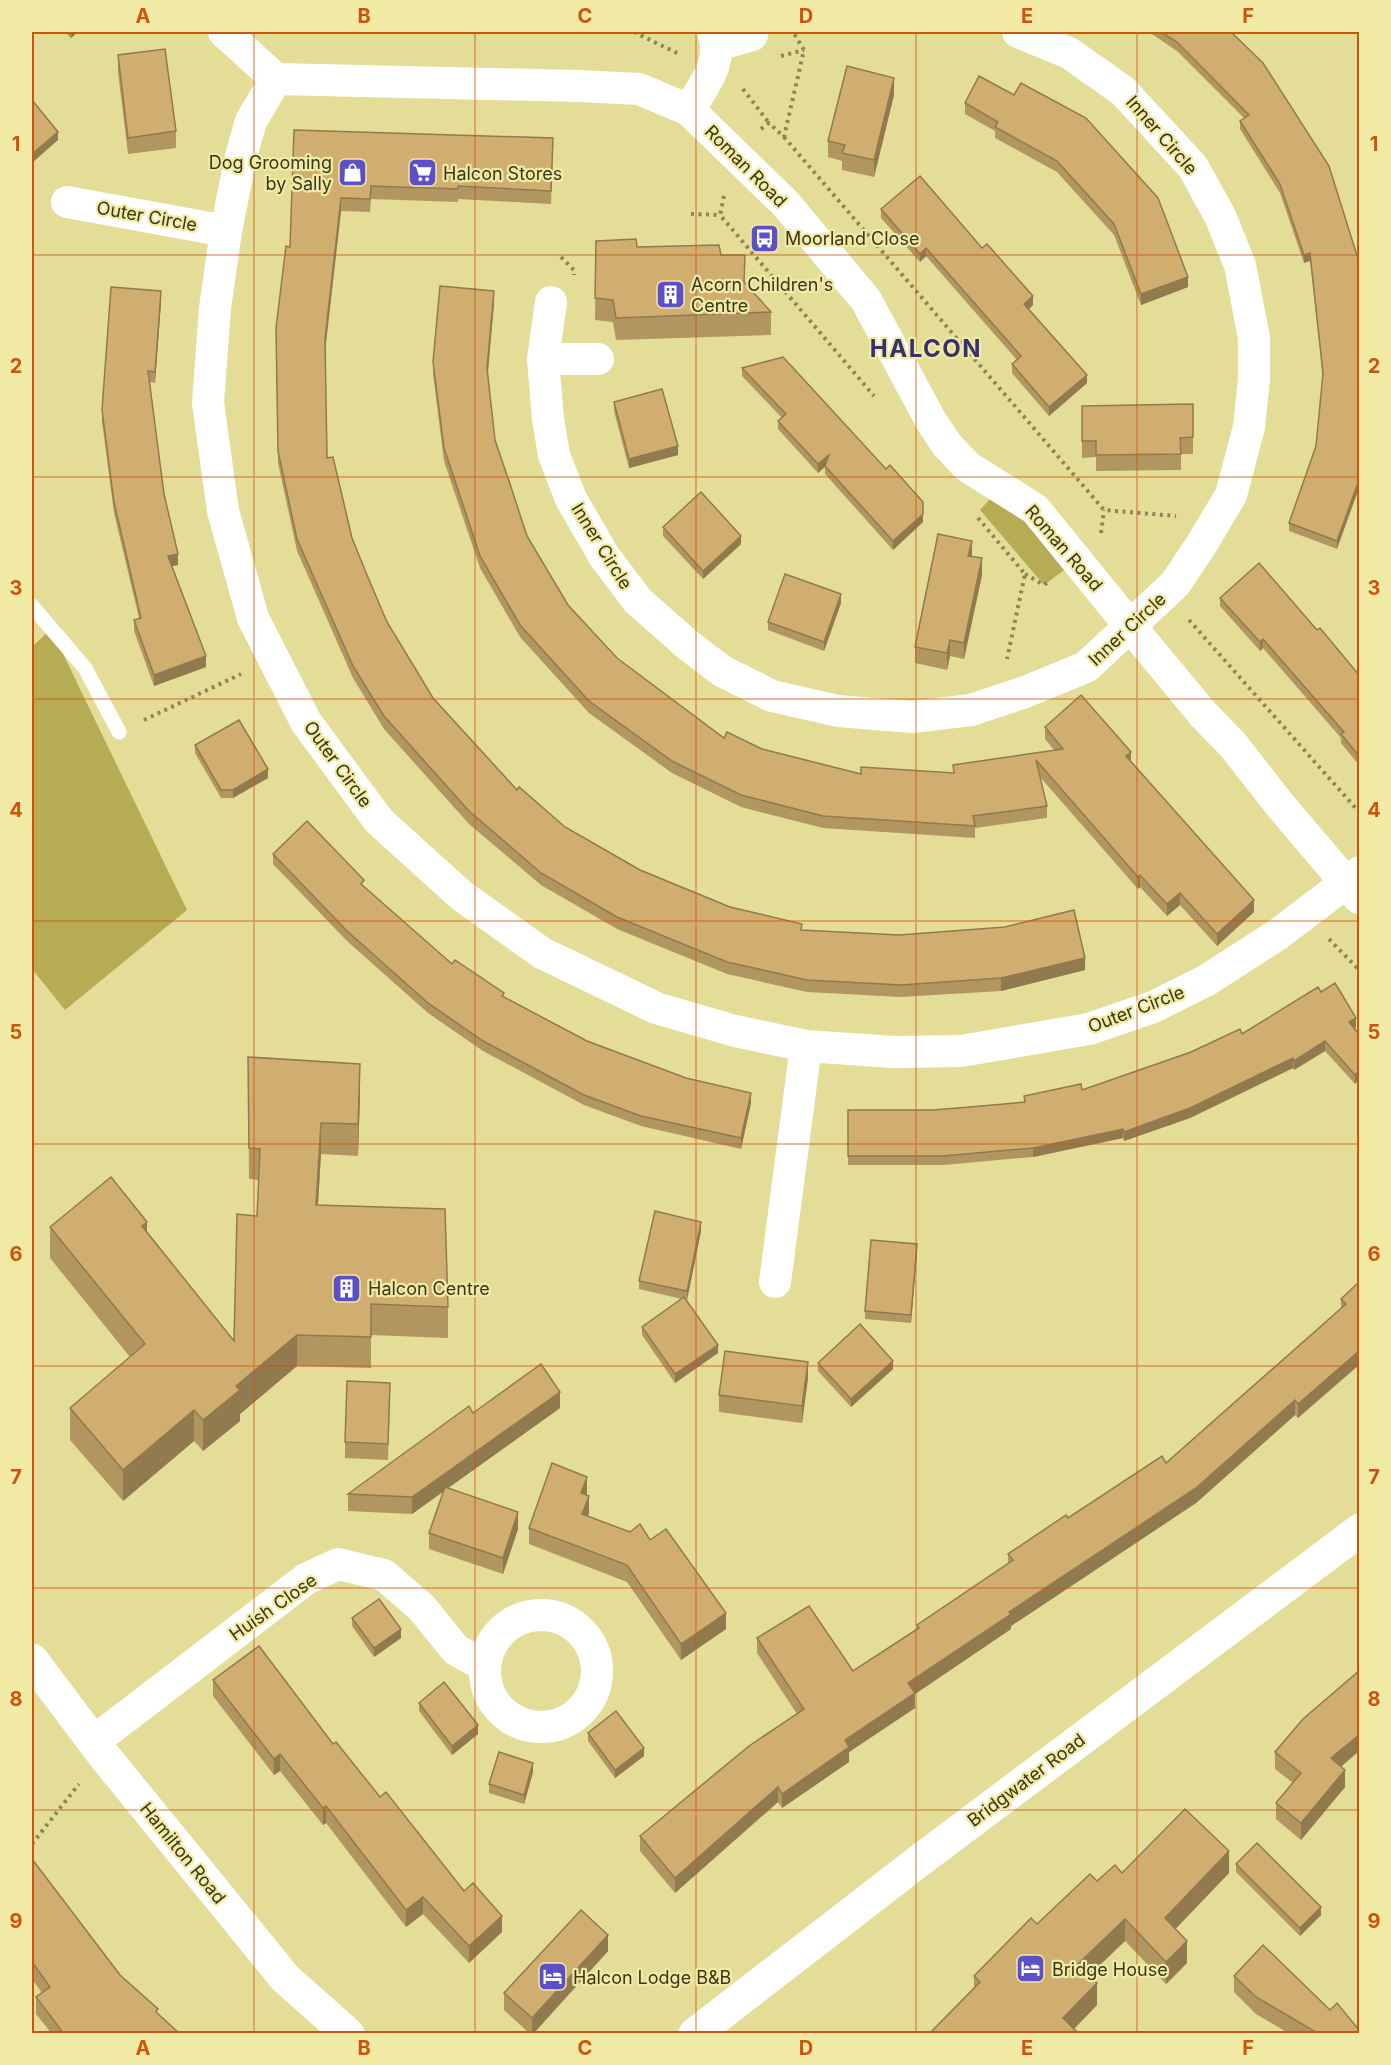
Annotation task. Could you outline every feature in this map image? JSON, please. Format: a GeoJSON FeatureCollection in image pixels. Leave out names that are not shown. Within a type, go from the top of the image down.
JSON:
{"type":"FeatureCollection","features":[{"type":"Feature","properties":{"kind":"street"},"geometry":{"type":"LineString","coordinates":[[224,32],[276,79]]}},
{"type":"Feature","properties":{"kind":"street","name":"Inner Circle"},"geometry":{"type":"LineString","coordinates":[[551,302],[543,359],[548,419],[554,454],[571,498],[604,556],[638,601],[722,671],[772,696],[838,711],[912,717],[971,710],[1086,667],[1175,584],[1231,495],[1249,427],[1254,379],[1254,338],[1240,265],[1224,225],[1193,167],[1123,91],[1069,52],[1018,32]]}},
{"type":"Feature","properties":{"kind":"street"},"geometry":{"type":"LineString","coordinates":[[689,110],[716,63],[715,38],[752,35]]}},
{"type":"Feature","properties":{"kind":"street","name":"Roman Road"},"geometry":{"type":"LineString","coordinates":[[276,79],[639,89],[689,110],[785,203],[866,300],[931,421],[947,445],[968,467],[1035,509],[1203,714],[1233,745],[1280,806],[1355,885]]}},
{"type":"Feature","properties":{"kind":"street","name":"Outer Circle"},"geometry":{"type":"LineString","coordinates":[[276,79],[251,121],[241,156],[226,231],[215,308],[208,403],[223,511],[253,618],[306,722],[379,821],[462,896],[542,953],[656,1008],[735,1030],[806,1046],[894,1052],[961,1051],[1089,1029],[1154,1007],[1207,980],[1306,914],[1355,885]]}},
{"type":"Feature","properties":{"kind":"street","name":"Outer Circle"},"geometry":{"type":"LineString","coordinates":[[67,202],[226,231]]}},
{"type":"Feature","properties":{"kind":"street"},"geometry":{"type":"LineString","coordinates":[[543,359],[598,359]]}},
{"type":"Feature","properties":{"kind":"street"},"geometry":{"type":"LineString","coordinates":[[775,1282],[806,1046]]}},
{"type":"Feature","properties":{"kind":"street","name":"Bridgwater Road"},"geometry":{"type":"LineString","coordinates":[[695,2034],[1359,1530]]}},
{"type":"Feature","properties":{"kind":"street","name":"Huish Close"},"geometry":{"type":"LineString","coordinates":[[99,1749],[306,1579],[338,1564],[384,1575],[422,1608],[456,1650],[483,1665]]}},
{"type":"Feature","properties":{"kind":"street","name":"Hamilton Road"},"geometry":{"type":"LineString","coordinates":[[32,1660],[99,1749],[285,1978],[348,2034]]}},
{"type":"Feature","properties":{"kind":"lane"},"geometry":{"type":"LineString","coordinates":[[32,606],[85,668],[119,732]]}},
{"type":"Feature","properties":{"kind":"path"},"geometry":{"type":"LineString","coordinates":[[784,137],[804,50],[793,32]]}},
{"type":"Feature","properties":{"kind":"path"},"geometry":{"type":"LineString","coordinates":[[772,58],[804,50]]}},
{"type":"Feature","properties":{"kind":"path"},"geometry":{"type":"LineString","coordinates":[[739,85],[769,123],[784,137],[1104,510],[1216,520]]}},
{"type":"Feature","properties":{"kind":"path"},"geometry":{"type":"LineString","coordinates":[[720,215],[731,152],[769,123]]}},
{"type":"Feature","properties":{"kind":"path"},"geometry":{"type":"LineString","coordinates":[[691,214],[720,215],[875,397]]}},
{"type":"Feature","properties":{"kind":"path"},"geometry":{"type":"LineString","coordinates":[[970,510],[1025,574],[998,701]]}},
{"type":"Feature","properties":{"kind":"path"},"geometry":{"type":"LineString","coordinates":[[1165,594],[1359,813]]}},
{"type":"Feature","properties":{"kind":"path"},"geometry":{"type":"LineString","coordinates":[[119,732],[274,659]]}},
{"type":"Feature","properties":{"kind":"path"},"geometry":{"type":"LineString","coordinates":[[1306,914],[1359,971]]}},
{"type":"Feature","properties":{"kind":"path"},"geometry":{"type":"LineString","coordinates":[[32,1844],[73,1791],[99,1749]]}},
{"type":"Feature","properties":{"kind":"shaded area"},"geometry":{"type":"Polygon","coordinates":[[[1001,487],[1078,560],[1044,585],[980,510],[1001,487]]]}},
{"type":"Feature","properties":{"kind":"shaded area"},"geometry":{"type":"Polygon","coordinates":[[[51,629],[187,910],[65,1010],[32,969],[32,647],[51,629]]]}},
{"type":"Feature","properties":{"kind":"building"},"geometry":{"type":"Polygon","coordinates":[[[1161,32],[1231,32],[1263,63],[1329,166],[1359,262],[1359,480],[1337,541],[1289,523],[1316,446],[1323,373],[1310,253],[1304,255],[1280,184],[1240,121],[1249,115],[1177,42],[1161,32]]]}},
{"type":"Feature","properties":{"kind":"building"},"geometry":{"type":"Polygon","coordinates":[[[165,49],[176,131],[128,138],[118,55],[165,49]]]}},
{"type":"Feature","properties":{"kind":"building"},"geometry":{"type":"Polygon","coordinates":[[[847,66],[894,78],[874,160],[842,153],[845,145],[828,141],[847,66]]]}},
{"type":"Feature","properties":{"kind":"building"},"geometry":{"type":"Polygon","coordinates":[[[979,76],[1014,95],[1021,83],[1086,118],[1158,198],[1188,277],[1141,294],[1114,224],[1057,161],[995,127],[998,122],[965,103],[979,76]]]}},
{"type":"Feature","properties":{"kind":"building"},"geometry":{"type":"Polygon","coordinates":[[[32,100],[58,132],[32,154],[32,100]]]}},
{"type":"Feature","properties":{"kind":"building"},"geometry":{"type":"Polygon","coordinates":[[[294,130],[553,138],[551,191],[458,186],[458,189],[371,186],[370,199],[341,198],[325,339],[327,458],[333,457],[352,538],[387,622],[433,698],[517,790],[519,787],[565,827],[640,870],[730,907],[802,924],[801,930],[899,935],[1005,927],[1074,910],[1085,958],[1001,978],[901,985],[807,980],[727,962],[617,917],[541,873],[469,811],[384,716],[353,666],[297,539],[278,451],[276,328],[286,246],[290,247],[294,130]]]}},
{"type":"Feature","properties":{"kind":"building"},"geometry":{"type":"Polygon","coordinates":[[[920,176],[982,248],[987,244],[1033,296],[1024,304],[1087,375],[1049,407],[1012,364],[1021,356],[926,248],[920,254],[881,209],[920,176]]]}},
{"type":"Feature","properties":{"kind":"building","name":"Acorn Children's Centre"},"geometry":{"type":"Polygon","coordinates":[[[636,239],[637,247],[719,245],[721,255],[745,255],[744,282],[771,312],[616,318],[613,300],[595,298],[596,241],[636,239]]]}},
{"type":"Feature","properties":{"kind":"building"},"geometry":{"type":"Polygon","coordinates":[[[440,286],[494,291],[487,368],[495,440],[527,536],[568,605],[617,658],[724,738],[727,732],[762,749],[861,774],[861,767],[954,773],[953,765],[1063,749],[1045,727],[1081,695],[1131,752],[1126,756],[1254,900],[1217,934],[1180,893],[1167,904],[1140,875],[1138,877],[1036,760],[1047,806],[973,816],[975,826],[823,816],[741,795],[672,761],[589,701],[520,625],[480,556],[444,448],[433,362],[440,286]]]}},
{"type":"Feature","properties":{"kind":"building"},"geometry":{"type":"Polygon","coordinates":[[[111,287],[161,291],[155,372],[148,371],[164,494],[178,554],[168,556],[206,656],[154,675],[134,620],[141,618],[114,502],[102,410],[111,287]]]}},
{"type":"Feature","properties":{"kind":"building"},"geometry":{"type":"Polygon","coordinates":[[[783,357],[886,469],[890,465],[923,502],[923,514],[893,541],[825,466],[829,455],[818,464],[778,421],[786,414],[742,368],[783,357]]]}},
{"type":"Feature","properties":{"kind":"building"},"geometry":{"type":"Polygon","coordinates":[[[662,389],[678,446],[629,459],[614,402],[662,389]]]}},
{"type":"Feature","properties":{"kind":"building"},"geometry":{"type":"Polygon","coordinates":[[[1193,404],[1193,437],[1180,438],[1181,454],[1096,455],[1096,441],[1082,441],[1082,406],[1193,404]]]}},
{"type":"Feature","properties":{"kind":"building"},"geometry":{"type":"Polygon","coordinates":[[[701,492],[741,536],[703,571],[663,527],[701,492]]]}},
{"type":"Feature","properties":{"kind":"building"},"geometry":{"type":"Polygon","coordinates":[[[938,534],[972,541],[968,556],[982,558],[964,643],[950,640],[947,653],[915,647],[938,534]]]}},
{"type":"Feature","properties":{"kind":"building"},"geometry":{"type":"Polygon","coordinates":[[[1259,563],[1317,630],[1320,628],[1359,675],[1359,756],[1341,734],[1344,732],[1263,639],[1260,642],[1220,598],[1259,563]]]}},
{"type":"Feature","properties":{"kind":"building"},"geometry":{"type":"Polygon","coordinates":[[[785,574],[841,594],[824,642],[768,622],[785,574]]]}},
{"type":"Feature","properties":{"kind":"building"},"geometry":{"type":"Polygon","coordinates":[[[239,720],[268,769],[233,790],[221,790],[195,745],[239,720]]]}},
{"type":"Feature","properties":{"kind":"building"},"geometry":{"type":"Polygon","coordinates":[[[307,821],[364,880],[361,884],[452,964],[455,960],[504,993],[502,996],[587,1041],[686,1078],[751,1093],[741,1138],[641,1116],[584,1095],[483,1041],[428,1003],[347,931],[273,854],[307,821]]]}},
{"type":"Feature","properties":{"kind":"building"},"geometry":{"type":"Polygon","coordinates":[[[1335,983],[1356,1018],[1349,1022],[1359,1034],[1359,1071],[1355,1075],[1325,1041],[1294,1061],[1293,1058],[1190,1108],[1124,1132],[1123,1129],[1033,1148],[943,1156],[848,1156],[848,1110],[933,1110],[970,1107],[1025,1102],[1024,1096],[1081,1084],[1082,1090],[1191,1052],[1240,1029],[1242,1034],[1318,987],[1321,992],[1335,983]]]}},
{"type":"Feature","properties":{"kind":"building","name":"Halcon Centre"},"geometry":{"type":"Polygon","coordinates":[[[248,1057],[360,1064],[358,1124],[321,1123],[316,1205],[445,1209],[448,1307],[371,1304],[371,1337],[297,1335],[236,1386],[240,1390],[203,1420],[194,1410],[123,1470],[70,1408],[145,1344],[50,1227],[111,1177],[147,1222],[142,1226],[234,1341],[237,1214],[257,1216],[260,1149],[249,1148],[248,1057]]]}},
{"type":"Feature","properties":{"kind":"building"},"geometry":{"type":"Polygon","coordinates":[[[655,1211],[701,1222],[687,1291],[639,1281],[655,1211]]]}},
{"type":"Feature","properties":{"kind":"building"},"geometry":{"type":"Polygon","coordinates":[[[871,1240],[917,1244],[911,1315],[865,1311],[871,1240]]]}},
{"type":"Feature","properties":{"kind":"building"},"geometry":{"type":"Polygon","coordinates":[[[1359,1282],[1359,1351],[1298,1404],[1295,1400],[1196,1488],[1009,1612],[1011,1614],[908,1683],[915,1693],[845,1740],[849,1747],[782,1794],[778,1787],[675,1878],[640,1836],[749,1746],[804,1709],[757,1638],[809,1606],[853,1671],[919,1628],[917,1625],[1013,1560],[1008,1554],[1066,1515],[1068,1518],[1162,1456],[1166,1463],[1346,1304],[1341,1299],[1359,1282]]]}},
{"type":"Feature","properties":{"kind":"building"},"geometry":{"type":"Polygon","coordinates":[[[684,1297],[718,1345],[675,1374],[642,1327],[684,1297]]]}},
{"type":"Feature","properties":{"kind":"building"},"geometry":{"type":"Polygon","coordinates":[[[860,1324],[893,1361],[851,1399],[818,1363],[860,1324]]]}},
{"type":"Feature","properties":{"kind":"building"},"geometry":{"type":"Polygon","coordinates":[[[725,1351],[808,1362],[802,1406],[719,1395],[725,1351]]]}},
{"type":"Feature","properties":{"kind":"building"},"geometry":{"type":"Polygon","coordinates":[[[541,1364],[560,1392],[412,1497],[348,1494],[469,1406],[473,1413],[541,1364]]]}},
{"type":"Feature","properties":{"kind":"building"},"geometry":{"type":"Polygon","coordinates":[[[347,1381],[390,1383],[388,1444],[345,1442],[347,1381]]]}},
{"type":"Feature","properties":{"kind":"building"},"geometry":{"type":"Polygon","coordinates":[[[552,1463],[587,1477],[581,1493],[589,1496],[582,1514],[630,1532],[640,1524],[650,1540],[666,1529],[726,1613],[681,1644],[627,1565],[529,1528],[552,1463]]]}},
{"type":"Feature","properties":{"kind":"building"},"geometry":{"type":"Polygon","coordinates":[[[445,1487],[518,1512],[503,1558],[429,1533],[445,1487]]]}},
{"type":"Feature","properties":{"kind":"building"},"geometry":{"type":"Polygon","coordinates":[[[379,1599],[401,1629],[374,1648],[352,1618],[379,1599]]]}},
{"type":"Feature","properties":{"kind":"building"},"geometry":{"type":"Polygon","coordinates":[[[259,1646],[333,1744],[336,1742],[380,1797],[386,1792],[464,1891],[473,1883],[502,1916],[469,1946],[423,1897],[406,1910],[326,1806],[323,1808],[280,1754],[274,1759],[213,1680],[259,1646]]]}},
{"type":"Feature","properties":{"kind":"building"},"geometry":{"type":"Polygon","coordinates":[[[1359,1671],[1359,1735],[1331,1758],[1345,1770],[1301,1823],[1276,1803],[1301,1773],[1275,1752],[1303,1719],[1359,1671]]]}},
{"type":"Feature","properties":{"kind":"building"},"geometry":{"type":"Polygon","coordinates":[[[444,1682],[478,1725],[452,1746],[419,1703],[444,1682]]]}},
{"type":"Feature","properties":{"kind":"building"},"geometry":{"type":"Polygon","coordinates":[[[616,1711],[644,1748],[615,1770],[588,1733],[616,1711]]]}},
{"type":"Feature","properties":{"kind":"building"},"geometry":{"type":"Polygon","coordinates":[[[499,1752],[533,1763],[524,1795],[489,1784],[499,1752]]]}},
{"type":"Feature","properties":{"kind":"building"},"geometry":{"type":"Polygon","coordinates":[[[1185,1809],[1229,1851],[1165,1918],[1187,1941],[1166,1962],[1125,1919],[1078,1964],[1097,1983],[1063,2018],[1079,2034],[929,2034],[980,1982],[974,1976],[1031,1918],[1037,1924],[1090,1874],[1097,1881],[1115,1865],[1122,1873],[1185,1809]]]}},
{"type":"Feature","properties":{"kind":"building"},"geometry":{"type":"Polygon","coordinates":[[[1257,1843],[1321,1907],[1300,1928],[1236,1864],[1257,1843]]]}},
{"type":"Feature","properties":{"kind":"building"},"geometry":{"type":"Polygon","coordinates":[[[32,1859],[120,1975],[158,2009],[156,2012],[180,2034],[64,2034],[36,1997],[50,1987],[32,1962],[32,1859]]]}},
{"type":"Feature","properties":{"kind":"building","name":"Halcon Lodge B&B"},"geometry":{"type":"Polygon","coordinates":[[[581,1910],[608,1935],[532,2018],[504,1993],[581,1910]]]}},
{"type":"Feature","properties":{"kind":"building"},"geometry":{"type":"Polygon","coordinates":[[[1263,1945],[1330,2010],[1337,2003],[1359,2030],[1359,2034],[1319,2034],[1256,1997],[1234,1976],[1263,1945]]]}},
{"type":"Feature","properties":{"kind":"place","name":"Dog Grooming by Sally"},"geometry":{"type":"Point","coordinates":[353,172]}},
{"type":"Feature","properties":{"kind":"place","name":"Halcon Stores"},"geometry":{"type":"Point","coordinates":[422,173]}},
{"type":"Feature","properties":{"kind":"place","name":"Moorland Close"},"geometry":{"type":"Point","coordinates":[764,238]}},
{"type":"Feature","properties":{"kind":"place","name":"Acorn Children's Centre"},"geometry":{"type":"Point","coordinates":[670,294]}},
{"type":"Feature","properties":{"kind":"place","name":"Halcon Centre"},"geometry":{"type":"Point","coordinates":[347,1288]}},
{"type":"Feature","properties":{"kind":"place","name":"Bridge House"},"geometry":{"type":"Point","coordinates":[1031,1969]}},
{"type":"Feature","properties":{"kind":"place","name":"Halcon Lodge B&B"},"geometry":{"type":"Point","coordinates":[552,1977]}},
{"type":"Feature","properties":{"kind":"district","name":"HALCON"},"geometry":{"type":"Point","coordinates":[926,348]}}]}
